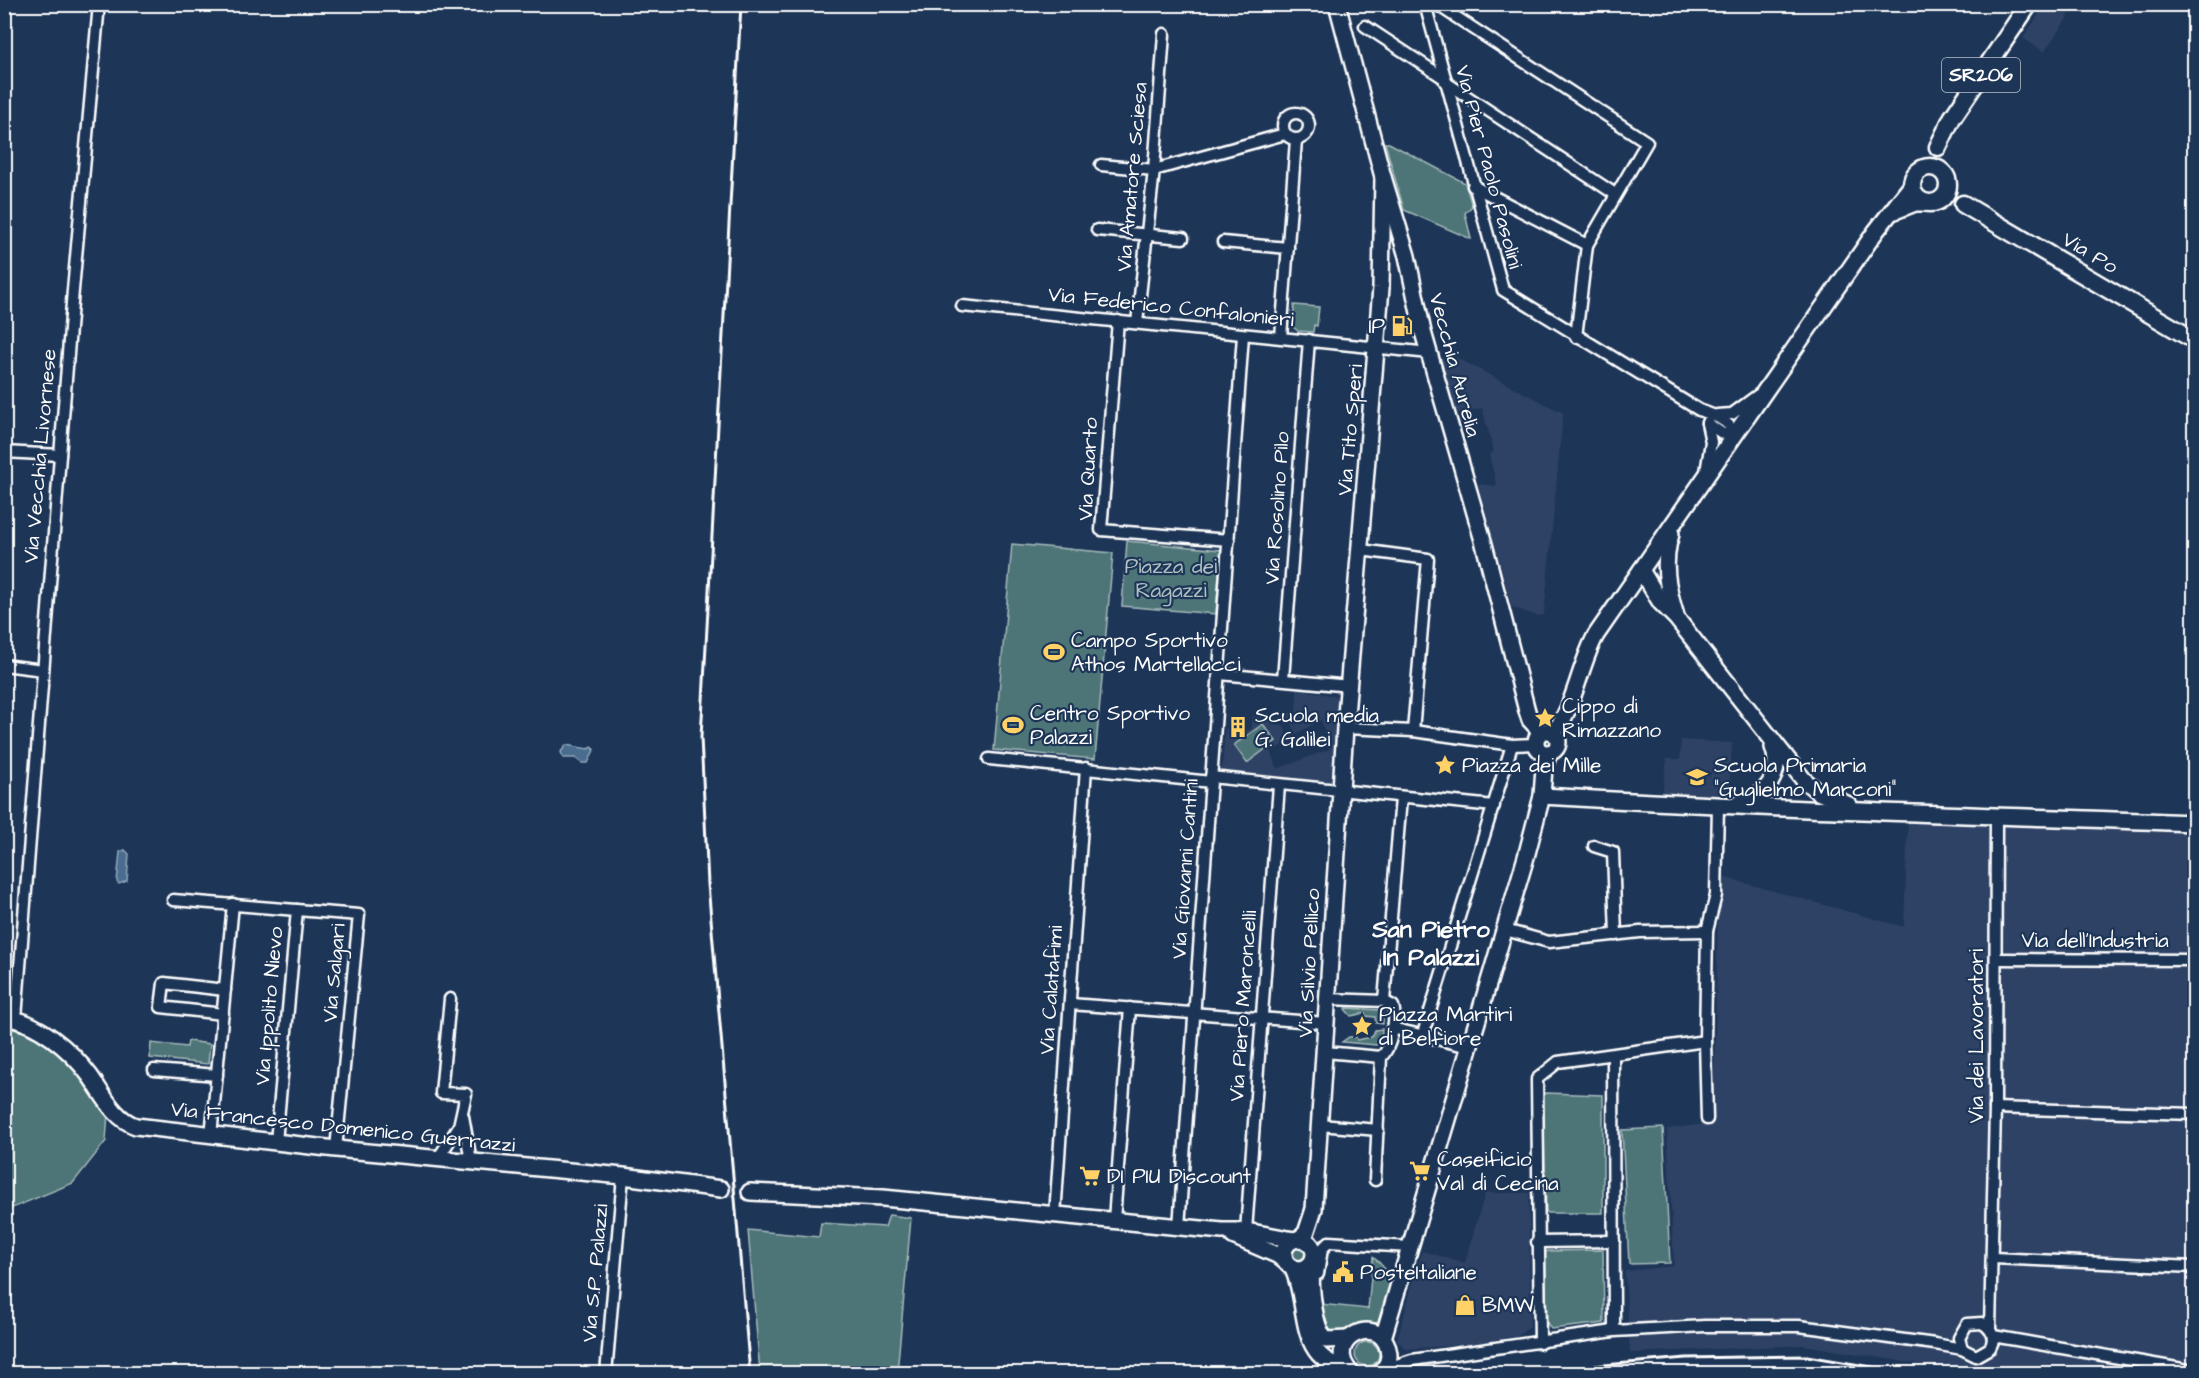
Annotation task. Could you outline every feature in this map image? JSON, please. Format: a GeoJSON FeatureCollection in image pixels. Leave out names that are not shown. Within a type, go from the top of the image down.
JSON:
{"type":"FeatureCollection","features":[{"type":"Feature","properties":{"kind":"main road","name":"Vecchia Aurelia"},"geometry":{"type":"LineString","coordinates":[[1337,4],[1383,177],[1407,256],[1430,353],[1527,711],[1530,720],[1543,736],[1540,751],[1549,753],[1543,773],[1542,796],[1409,1247],[1382,1371]]}},
{"type":"Feature","properties":{"kind":"main road","name":"SR206"},"geometry":{"type":"LineString","coordinates":[[1912,185],[1914,176],[1923,168],[1938,147],[1952,118],[2029,4]]}},
{"type":"Feature","properties":{"kind":"main road"},"geometry":{"type":"LineString","coordinates":[[1888,216],[1899,208],[1932,202],[1946,193],[1945,176],[1938,147]]}},
{"type":"Feature","properties":{"kind":"main road"},"geometry":{"type":"LineString","coordinates":[[1923,168],[1934,168],[1945,176]]}},
{"type":"Feature","properties":{"kind":"main road","name":"Via Po"},"geometry":{"type":"LineString","coordinates":[[1945,176],[1963,204],[2194,340]]}},
{"type":"Feature","properties":{"kind":"main road","name":"Via Tito Speri"},"geometry":{"type":"LineString","coordinates":[[1350,686],[1377,346],[1382,259],[1383,177]]}},
{"type":"Feature","properties":{"kind":"main road"},"geometry":{"type":"LineString","coordinates":[[1912,185],[1915,196],[1932,202]]}},
{"type":"Feature","properties":{"kind":"main road"},"geometry":{"type":"LineString","coordinates":[[1543,736],[1563,722],[1586,652],[1767,388],[1912,185]]}},
{"type":"Feature","properties":{"kind":"main road","name":"Via Po"},"geometry":{"type":"LineString","coordinates":[[1932,202],[1963,204]]}},
{"type":"Feature","properties":{"kind":"main road"},"geometry":{"type":"LineString","coordinates":[[1382,259],[1391,249],[1407,256]]}},
{"type":"Feature","properties":{"kind":"main road"},"geometry":{"type":"LineString","coordinates":[[1675,521],[1666,550],[1668,590],[1677,619]]}},
{"type":"Feature","properties":{"kind":"main road"},"geometry":{"type":"LineString","coordinates":[[1642,569],[1660,579],[1668,590]]}},
{"type":"Feature","properties":{"kind":"main road"},"geometry":{"type":"LineString","coordinates":[[1642,569],[1660,603],[1677,619],[1796,771],[1818,792],[1858,809]]}},
{"type":"Feature","properties":{"kind":"main road","name":"Via Silvio Pellico"},"geometry":{"type":"LineString","coordinates":[[1297,1240],[1306,1233],[1314,1209],[1345,728],[1350,686]]}},
{"type":"Feature","properties":{"kind":"main road"},"geometry":{"type":"LineString","coordinates":[[1718,807],[1742,803],[1766,789],[1777,766],[1770,739]]}},
{"type":"Feature","properties":{"kind":"main road"},"geometry":{"type":"LineString","coordinates":[[1542,796],[1718,807],[1858,809],[2194,823]]}},
{"type":"Feature","properties":{"kind":"main road","name":"Via Francesco Domenico Guerrazzi"},"geometry":{"type":"LineString","coordinates":[[10,1018],[36,1028],[69,1053],[86,1070],[124,1122],[146,1128],[336,1149],[623,1176],[721,1189]]}},
{"type":"Feature","properties":{"kind":"main road"},"geometry":{"type":"LineString","coordinates":[[750,1192],[883,1198],[1222,1231],[1246,1231],[1297,1240],[1312,1246],[1312,1284],[1319,1333],[1326,1340],[1348,1339]]}},
{"type":"Feature","properties":{"kind":"main road"},"geometry":{"type":"LineString","coordinates":[[1222,1231],[1277,1255],[1290,1265],[1301,1269],[1313,1261]]}},
{"type":"Feature","properties":{"kind":"main road"},"geometry":{"type":"LineString","coordinates":[[1297,1240],[1285,1250],[1302,1292],[1305,1330],[1312,1358],[1329,1374]]}},
{"type":"Feature","properties":{"kind":"main road"},"geometry":{"type":"LineString","coordinates":[[1305,1330],[1319,1354],[1332,1364],[1349,1371]]}},
{"type":"Feature","properties":{"kind":"main road"},"geometry":{"type":"LineString","coordinates":[[1349,1371],[1342,1353],[1348,1339],[1354,1334],[1369,1331],[1386,1345]]}},
{"type":"Feature","properties":{"kind":"street","name":"Via Vecchia Livornese"},"geometry":{"type":"LineString","coordinates":[[10,1018],[43,670],[99,4]]}},
{"type":"Feature","properties":{"kind":"street","name":"Via Pier Paolo Pasolini"},"geometry":{"type":"LineString","coordinates":[[1425,4],[1503,290],[1575,337],[1699,410],[1710,419]]}},
{"type":"Feature","properties":{"kind":"street"},"geometry":{"type":"LineString","coordinates":[[1436,4],[1647,142],[1587,245],[1575,337]]}},
{"type":"Feature","properties":{"kind":"street"},"geometry":{"type":"LineString","coordinates":[[1365,26],[1615,195]]}},
{"type":"Feature","properties":{"kind":"street","name":"Via Amatore Sciesa"},"geometry":{"type":"LineString","coordinates":[[1137,324],[1154,170],[1164,34]]}},
{"type":"Feature","properties":{"kind":"street"},"geometry":{"type":"LineString","coordinates":[[1101,165],[1154,170],[1285,134],[1296,140],[1305,137],[1309,129],[1308,121],[1303,114],[1294,113],[1286,117],[1283,125],[1285,134]]}},
{"type":"Feature","properties":{"kind":"street"},"geometry":{"type":"LineString","coordinates":[[1281,337],[1296,140]]}},
{"type":"Feature","properties":{"kind":"street"},"geometry":{"type":"LineString","coordinates":[[1473,186],[1587,245]]}},
{"type":"Feature","properties":{"kind":"street"},"geometry":{"type":"LineString","coordinates":[[1097,230],[1183,238]]}},
{"type":"Feature","properties":{"kind":"street"},"geometry":{"type":"LineString","coordinates":[[1222,242],[1288,248]]}},
{"type":"Feature","properties":{"kind":"street","name":"Via Federico Confalonieri"},"geometry":{"type":"LineString","coordinates":[[962,306],[1430,353]]}},
{"type":"Feature","properties":{"kind":"street","name":"Via Quarto"},"geometry":{"type":"LineString","coordinates":[[1118,321],[1101,530],[1229,540]]}},
{"type":"Feature","properties":{"kind":"street","name":"Via Giovanni Cantini"},"geometry":{"type":"LineString","coordinates":[[1179,1227],[1243,335]]}},
{"type":"Feature","properties":{"kind":"street","name":"Via Rosolino Pilo"},"geometry":{"type":"LineString","coordinates":[[1283,679],[1309,340]]}},
{"type":"Feature","properties":{"kind":"street"},"geometry":{"type":"LineString","coordinates":[[1710,419],[1732,414],[1767,388]]}},
{"type":"Feature","properties":{"kind":"street"},"geometry":{"type":"LineString","coordinates":[[1710,419],[1731,425],[1735,434]]}},
{"type":"Feature","properties":{"kind":"street"},"geometry":{"type":"LineString","coordinates":[[1704,480],[1711,442],[1710,419]]}},
{"type":"Feature","properties":{"kind":"street"},"geometry":{"type":"LineString","coordinates":[[4,452],[60,455]]}},
{"type":"Feature","properties":{"kind":"street"},"geometry":{"type":"LineString","coordinates":[[1361,550],[1428,559],[1413,731]]}},
{"type":"Feature","properties":{"kind":"street"},"geometry":{"type":"LineString","coordinates":[[4,665],[43,670]]}},
{"type":"Feature","properties":{"kind":"street"},"geometry":{"type":"LineString","coordinates":[[1220,674],[1350,686]]}},
{"type":"Feature","properties":{"kind":"street"},"geometry":{"type":"LineString","coordinates":[[1345,728],[1413,731],[1512,745],[1543,736]]}},
{"type":"Feature","properties":{"kind":"street"},"geometry":{"type":"LineString","coordinates":[[1423,1034],[1512,745]]}},
{"type":"Feature","properties":{"kind":"street"},"geometry":{"type":"LineString","coordinates":[[989,759],[1494,806]]}},
{"type":"Feature","properties":{"kind":"street","name":"Via Calatafimi"},"geometry":{"type":"LineString","coordinates":[[1055,1215],[1086,768]]}},
{"type":"Feature","properties":{"kind":"street","name":"Via Piero Maroncelli"},"geometry":{"type":"LineString","coordinates":[[1246,1231],[1279,785]]}},
{"type":"Feature","properties":{"kind":"street"},"geometry":{"type":"LineString","coordinates":[[1384,1001],[1401,798]]}},
{"type":"Feature","properties":{"kind":"street"},"geometry":{"type":"LineString","coordinates":[[1707,1119],[1707,931],[1716,895],[1718,807]]}},
{"type":"Feature","properties":{"kind":"street","name":"Via dei Lavoratori"},"geometry":{"type":"LineString","coordinates":[[1992,1332],[1996,815]]}},
{"type":"Feature","properties":{"kind":"street"},"geometry":{"type":"LineString","coordinates":[[1594,846],[1612,852],[1616,935]]}},
{"type":"Feature","properties":{"kind":"street","name":"Via Salgari"},"geometry":{"type":"LineString","coordinates":[[173,900],[359,915],[336,1149]]}},
{"type":"Feature","properties":{"kind":"street"},"geometry":{"type":"LineString","coordinates":[[211,1136],[233,904]]}},
{"type":"Feature","properties":{"kind":"street","name":"Via Ippolito Nievo"},"geometry":{"type":"LineString","coordinates":[[276,1142],[297,910]]}},
{"type":"Feature","properties":{"kind":"street"},"geometry":{"type":"LineString","coordinates":[[1504,930],[1549,942],[1640,932],[1707,931]]}},
{"type":"Feature","properties":{"kind":"street","name":"Via dell'Industria"},"geometry":{"type":"LineString","coordinates":[[1996,959],[2194,960]]}},
{"type":"Feature","properties":{"kind":"street"},"geometry":{"type":"LineString","coordinates":[[223,1014],[161,1006],[164,983],[225,990]]}},
{"type":"Feature","properties":{"kind":"street"},"geometry":{"type":"LineString","coordinates":[[450,999],[441,1092],[466,1094],[463,1116],[471,1161]]}},
{"type":"Feature","properties":{"kind":"street"},"geometry":{"type":"LineString","coordinates":[[1328,999],[1384,1001],[1394,1009],[1386,1051],[1381,1057],[1375,1180]]}},
{"type":"Feature","properties":{"kind":"street"},"geometry":{"type":"LineString","coordinates":[[1070,1004],[1326,1023]]}},
{"type":"Feature","properties":{"kind":"street"},"geometry":{"type":"LineString","coordinates":[[1114,1220],[1130,1008]]}},
{"type":"Feature","properties":{"kind":"street"},"geometry":{"type":"LineString","coordinates":[[1392,1028],[1469,1047]]}},
{"type":"Feature","properties":{"kind":"street"},"geometry":{"type":"LineString","coordinates":[[1540,1343],[1537,1079],[1558,1062],[1706,1041]]}},
{"type":"Feature","properties":{"kind":"street"},"geometry":{"type":"LineString","coordinates":[[1325,1052],[1381,1057]]}},
{"type":"Feature","properties":{"kind":"street"},"geometry":{"type":"LineString","coordinates":[[1613,1054],[1614,1331]]}},
{"type":"Feature","properties":{"kind":"street"},"geometry":{"type":"LineString","coordinates":[[154,1070],[217,1075]]}},
{"type":"Feature","properties":{"kind":"street"},"geometry":{"type":"LineString","coordinates":[[1995,1108],[2194,1114]]}},
{"type":"Feature","properties":{"kind":"street"},"geometry":{"type":"LineString","coordinates":[[439,1157],[463,1116]]}},
{"type":"Feature","properties":{"kind":"street"},"geometry":{"type":"LineString","coordinates":[[1320,1125],[1378,1130]]}},
{"type":"Feature","properties":{"kind":"street","name":"Via S.P. Palazzi"},"geometry":{"type":"LineString","coordinates":[[606,1374],[623,1176]]}},
{"type":"Feature","properties":{"kind":"street"},"geometry":{"type":"LineString","coordinates":[[1538,1242],[1614,1240]]}},
{"type":"Feature","properties":{"kind":"street"},"geometry":{"type":"LineString","coordinates":[[1312,1284],[1318,1272],[1325,1243],[1409,1247]]}},
{"type":"Feature","properties":{"kind":"street"},"geometry":{"type":"LineString","coordinates":[[1993,1258],[2194,1267]]}},
{"type":"Feature","properties":{"kind":"street"},"geometry":{"type":"LineString","coordinates":[[1935,1344],[1960,1332],[1992,1303]]}},
{"type":"Feature","properties":{"kind":"street"},"geometry":{"type":"LineString","coordinates":[[1972,1322],[1982,1323],[1992,1332],[2010,1340],[2194,1371]]}},
{"type":"Feature","properties":{"kind":"street"},"geometry":{"type":"LineString","coordinates":[[1382,1371],[1412,1360],[1614,1331],[1705,1326],[1799,1326],[1935,1344],[1962,1349],[1976,1356],[2010,1340]]}},
{"type":"Feature","properties":{"kind":"street"},"geometry":{"type":"LineString","coordinates":[[1960,1332],[1962,1349]]}},
{"type":"Feature","properties":{"kind":"street"},"geometry":{"type":"LineString","coordinates":[[1990,1348],[1992,1332]]}},
{"type":"Feature","properties":{"kind":"street"},"geometry":{"type":"LineString","coordinates":[[1386,1345],[1412,1360]]}},
{"type":"Feature","properties":{"kind":"shaded area"},"geometry":{"type":"Polygon","coordinates":[[[2046,4],[2076,5],[2044,52],[2023,38],[2046,4]]]}},
{"type":"Feature","properties":{"kind":"shaded area"},"geometry":{"type":"Polygon","coordinates":[[[1455,357],[1563,413],[1544,615],[1537,616],[1512,607],[1478,484],[1497,486],[1489,455],[1494,451],[1482,408],[1457,413],[1441,360],[1455,357]]]}},
{"type":"Feature","properties":{"kind":"shaded area"},"geometry":{"type":"Polygon","coordinates":[[[1297,689],[1341,697],[1335,782],[1222,771],[1225,729],[1251,730],[1253,716],[1274,718],[1273,724],[1283,725],[1291,742],[1270,751],[1277,769],[1330,749],[1321,720],[1296,734],[1285,712],[1296,713],[1297,689]]]}},
{"type":"Feature","properties":{"kind":"shaded area","name":"Scuola Primaria \"Guglielmo Marconi\""},"geometry":{"type":"Polygon","coordinates":[[[1681,740],[1732,743],[1729,797],[1662,795],[1667,759],[1680,759],[1681,740]]]}},
{"type":"Feature","properties":{"kind":"shaded area"},"geometry":{"type":"Polygon","coordinates":[[[566,745],[588,749],[593,747],[594,750],[588,763],[582,763],[575,758],[563,758],[561,752],[566,745]]]}},
{"type":"Feature","properties":{"kind":"shaded area"},"geometry":{"type":"Polygon","coordinates":[[[1908,819],[2194,833],[2194,1373],[1972,1373],[1804,1345],[1630,1353],[1625,1271],[1674,1266],[1667,1129],[1713,1123],[1719,876],[1904,927],[1908,819]]]}},
{"type":"Feature","properties":{"kind":"shaded area"},"geometry":{"type":"Polygon","coordinates":[[[125,850],[129,854],[127,881],[119,884],[117,882],[120,852],[125,850]]]}},
{"type":"Feature","properties":{"kind":"shaded area"},"geometry":{"type":"Polygon","coordinates":[[[1485,1193],[1529,1193],[1530,1326],[1518,1336],[1470,1344],[1406,1349],[1397,1340],[1422,1251],[1465,1263],[1485,1193]]]}},
{"type":"Feature","properties":{"kind":"green space"},"geometry":{"type":"Polygon","coordinates":[[[1385,143],[1465,183],[1472,206],[1465,213],[1471,239],[1404,210],[1385,143]]]}},
{"type":"Feature","properties":{"kind":"green space"},"geometry":{"type":"Polygon","coordinates":[[[1294,305],[1319,307],[1317,326],[1314,325],[1313,332],[1298,331],[1293,327],[1294,305]]]}},
{"type":"Feature","properties":{"kind":"green space","name":"Piazza dei Ragazzi"},"geometry":{"type":"Polygon","coordinates":[[[1127,541],[1221,550],[1216,614],[1122,606],[1127,541]]]}},
{"type":"Feature","properties":{"kind":"green space","name":"Campo Sportivo Athos Martellacci"},"geometry":{"type":"Polygon","coordinates":[[[1012,544],[1113,553],[1095,759],[994,750],[1012,544]]]}},
{"type":"Feature","properties":{"kind":"green space"},"geometry":{"type":"Polygon","coordinates":[[[1263,724],[1276,741],[1247,763],[1234,745],[1263,724]]]}},
{"type":"Feature","properties":{"kind":"green space"},"geometry":{"type":"Polygon","coordinates":[[[1345,1009],[1379,1010],[1383,1015],[1383,1024],[1376,1023],[1375,1017],[1365,1016],[1365,1013],[1351,1016],[1345,1009]]]}},
{"type":"Feature","properties":{"kind":"green space"},"geometry":{"type":"Polygon","coordinates":[[[5,1028],[19,1030],[40,1039],[62,1057],[108,1113],[106,1141],[73,1183],[5,1211],[5,1028]]]}},
{"type":"Feature","properties":{"kind":"green space"},"geometry":{"type":"Polygon","coordinates":[[[1382,1029],[1381,1042],[1376,1045],[1342,1042],[1349,1037],[1356,1037],[1357,1040],[1372,1037],[1375,1030],[1382,1029]]]}},
{"type":"Feature","properties":{"kind":"green space"},"geometry":{"type":"Polygon","coordinates":[[[188,1041],[210,1044],[208,1064],[150,1058],[151,1043],[187,1047],[188,1041]]]}},
{"type":"Feature","properties":{"kind":"green space"},"geometry":{"type":"Polygon","coordinates":[[[1546,1093],[1603,1095],[1603,1213],[1548,1213],[1546,1211],[1543,1097],[1546,1093]]]}},
{"type":"Feature","properties":{"kind":"green space"},"geometry":{"type":"Polygon","coordinates":[[[1663,1128],[1670,1263],[1629,1264],[1622,1130],[1663,1128]]]}},
{"type":"Feature","properties":{"kind":"green space"},"geometry":{"type":"Polygon","coordinates":[[[889,1215],[911,1218],[897,1373],[760,1373],[748,1230],[819,1237],[821,1223],[885,1227],[889,1215]]]}},
{"type":"Feature","properties":{"kind":"green space"},"geometry":{"type":"Polygon","coordinates":[[[1300,1244],[1307,1247],[1310,1254],[1307,1261],[1300,1264],[1293,1261],[1290,1254],[1293,1247],[1300,1244]]]}},
{"type":"Feature","properties":{"kind":"green space"},"geometry":{"type":"Polygon","coordinates":[[[1603,1250],[1604,1323],[1551,1329],[1547,1323],[1545,1253],[1548,1251],[1603,1250]]]}},
{"type":"Feature","properties":{"kind":"green space"},"geometry":{"type":"Polygon","coordinates":[[[1373,1257],[1387,1272],[1390,1279],[1389,1294],[1381,1321],[1346,1333],[1325,1334],[1320,1304],[1368,1309],[1373,1257]]]}},
{"type":"Feature","properties":{"kind":"green space"},"geometry":{"type":"Polygon","coordinates":[[[1367,1342],[1376,1345],[1379,1354],[1376,1363],[1367,1366],[1358,1363],[1355,1354],[1358,1345],[1367,1342]]]}},
{"type":"Feature","properties":{"kind":"tunnel"},"geometry":{"type":"LineString","coordinates":[[721,1189],[750,1192]]}},
{"type":"Feature","properties":{"kind":"railway"},"geometry":{"type":"LineString","coordinates":[[741,4],[701,737],[708,884],[750,1374]]}},
{"type":"Feature","properties":{"kind":"railway"},"geometry":{"type":"LineString","coordinates":[[1545,1374],[1569,1368],[1686,1358],[1807,1356],[1913,1374]]}},
{"type":"Feature","properties":{"kind":"place","name":"IP"},"geometry":{"type":"Point","coordinates":[1402,326]}},
{"type":"Feature","properties":{"kind":"place","name":"Campo Sportivo Athos Martellacci"},"geometry":{"type":"Point","coordinates":[1054,652]}},
{"type":"Feature","properties":{"kind":"place","name":"Cippo di Rimazzano"},"geometry":{"type":"Point","coordinates":[1545,718]}},
{"type":"Feature","properties":{"kind":"place","name":"Centro Sportivo Palazzi"},"geometry":{"type":"Point","coordinates":[1013,725]}},
{"type":"Feature","properties":{"kind":"place","name":"Scuola media G. Galilei"},"geometry":{"type":"Point","coordinates":[1238,727]}},
{"type":"Feature","properties":{"kind":"place","name":"Piazza dei Mille"},"geometry":{"type":"Point","coordinates":[1445,765]}},
{"type":"Feature","properties":{"kind":"place","name":"Scuola Primaria \"Guglielmo Marconi\""},"geometry":{"type":"Point","coordinates":[1697,777]}},
{"type":"Feature","properties":{"kind":"place","name":"Piazza Martiri di Belfiore"},"geometry":{"type":"Point","coordinates":[1362,1026]}},
{"type":"Feature","properties":{"kind":"place","name":"Caseificio Val di Cecina"},"geometry":{"type":"Point","coordinates":[1420,1171]}},
{"type":"Feature","properties":{"kind":"place","name":"DI PIU Discount"},"geometry":{"type":"Point","coordinates":[1090,1176]}},
{"type":"Feature","properties":{"kind":"place","name":"PosteItaliane"},"geometry":{"type":"Point","coordinates":[1343,1272]}},
{"type":"Feature","properties":{"kind":"place","name":"BMW"},"geometry":{"type":"Point","coordinates":[1465,1305]}},
{"type":"Feature","properties":{"kind":"district","name":"San Pietro In Palazzi"},"geometry":{"type":"Point","coordinates":[1431,944]}}]}
